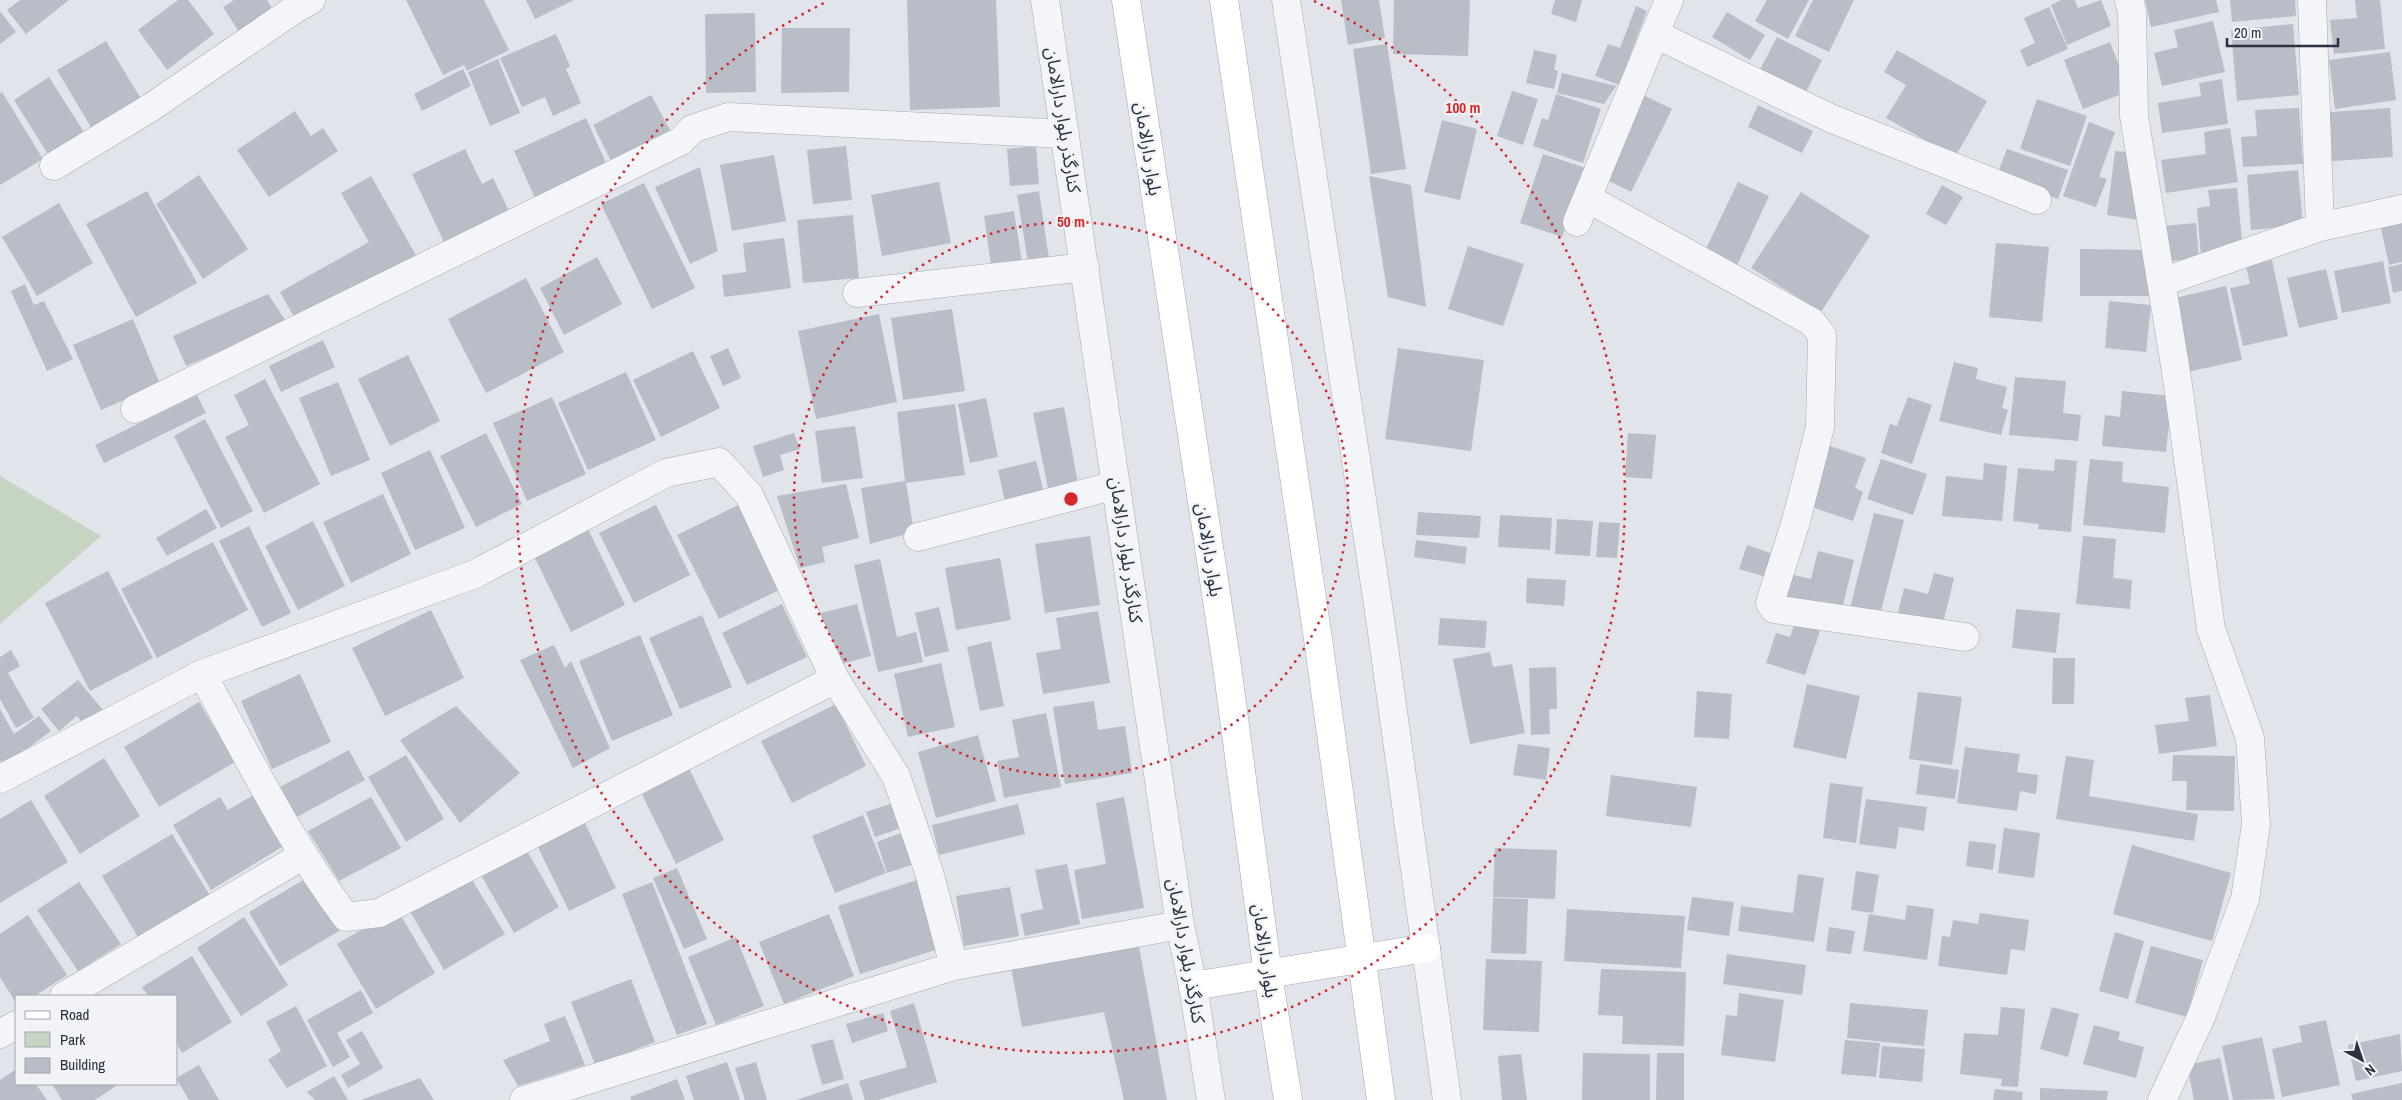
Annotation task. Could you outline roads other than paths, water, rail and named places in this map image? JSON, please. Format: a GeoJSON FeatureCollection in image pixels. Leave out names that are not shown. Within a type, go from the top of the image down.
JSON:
{"type":"FeatureCollection","features":[{"type":"Feature","properties":{"kind":"main road","name":"بلوار دارالامان"},"geometry":{"type":"LineString","coordinates":[[1126,0],[1226,656],[1268,974],[1288,1100]]}},
{"type":"Feature","properties":{"kind":"main road"},"geometry":{"type":"LineString","coordinates":[[1224,0],[1319,646],[1381,1100]]}},
{"type":"Feature","properties":{"kind":"main road"},"geometry":{"type":"LineString","coordinates":[[1193,986],[1426,948]]}},
{"type":"Feature","properties":{"kind":"street"},"geometry":{"type":"LineString","coordinates":[[54,166],[150,108],[311,0]]}},
{"type":"Feature","properties":{"kind":"street","name":"کنارگذر بلوار دارالامان"},"geometry":{"type":"LineString","coordinates":[[1045,0],[1180,925],[1193,986],[1211,1100]]}},
{"type":"Feature","properties":{"kind":"street"},"geometry":{"type":"LineString","coordinates":[[1286,0],[1380,618],[1447,1100]]}},
{"type":"Feature","properties":{"kind":"street"},"geometry":{"type":"LineString","coordinates":[[1669,0],[1582,210],[1812,322],[1822,335],[1820,427],[1796,521],[1770,603],[1771,607],[1774,609],[1965,638]]}},
{"type":"Feature","properties":{"kind":"street"},"geometry":{"type":"LineString","coordinates":[[2129,0],[2132,11],[2134,116],[2177,378],[2211,629],[2250,738],[2256,824],[2246,898],[2201,1017],[2162,1100]]}},
{"type":"Feature","properties":{"kind":"street"},"geometry":{"type":"LineString","coordinates":[[2312,0],[2320,227]]}},
{"type":"Feature","properties":{"kind":"street"},"geometry":{"type":"LineString","coordinates":[[1655,34],[1830,118],[2037,200]]}},
{"type":"Feature","properties":{"kind":"street"},"geometry":{"type":"LineString","coordinates":[[135,408],[681,141],[692,129],[728,117],[1065,134]]}},
{"type":"Feature","properties":{"kind":"street"},"geometry":{"type":"LineString","coordinates":[[2162,282],[2320,227],[2402,209]]}},
{"type":"Feature","properties":{"kind":"street"},"geometry":{"type":"LineString","coordinates":[[857,293],[1085,267]]}},
{"type":"Feature","properties":{"kind":"street"},"geometry":{"type":"LineString","coordinates":[[0,779],[202,674],[475,574],[666,473],[719,462],[749,495],[835,679],[896,776],[929,872],[954,966]]}},
{"type":"Feature","properties":{"kind":"street"},"geometry":{"type":"LineString","coordinates":[[918,537],[1116,485]]}},
{"type":"Feature","properties":{"kind":"street"},"geometry":{"type":"LineString","coordinates":[[202,674],[304,855],[322,885],[346,918],[379,914],[835,679]]}},
{"type":"Feature","properties":{"kind":"street"},"geometry":{"type":"LineString","coordinates":[[66,995],[304,855]]}},
{"type":"Feature","properties":{"kind":"street"},"geometry":{"type":"LineString","coordinates":[[524,1100],[954,966],[1180,925]]}},
{"type":"Feature","properties":{"kind":"street"},"geometry":{"type":"LineString","coordinates":[[0,1034],[15,1025]]}}]}
